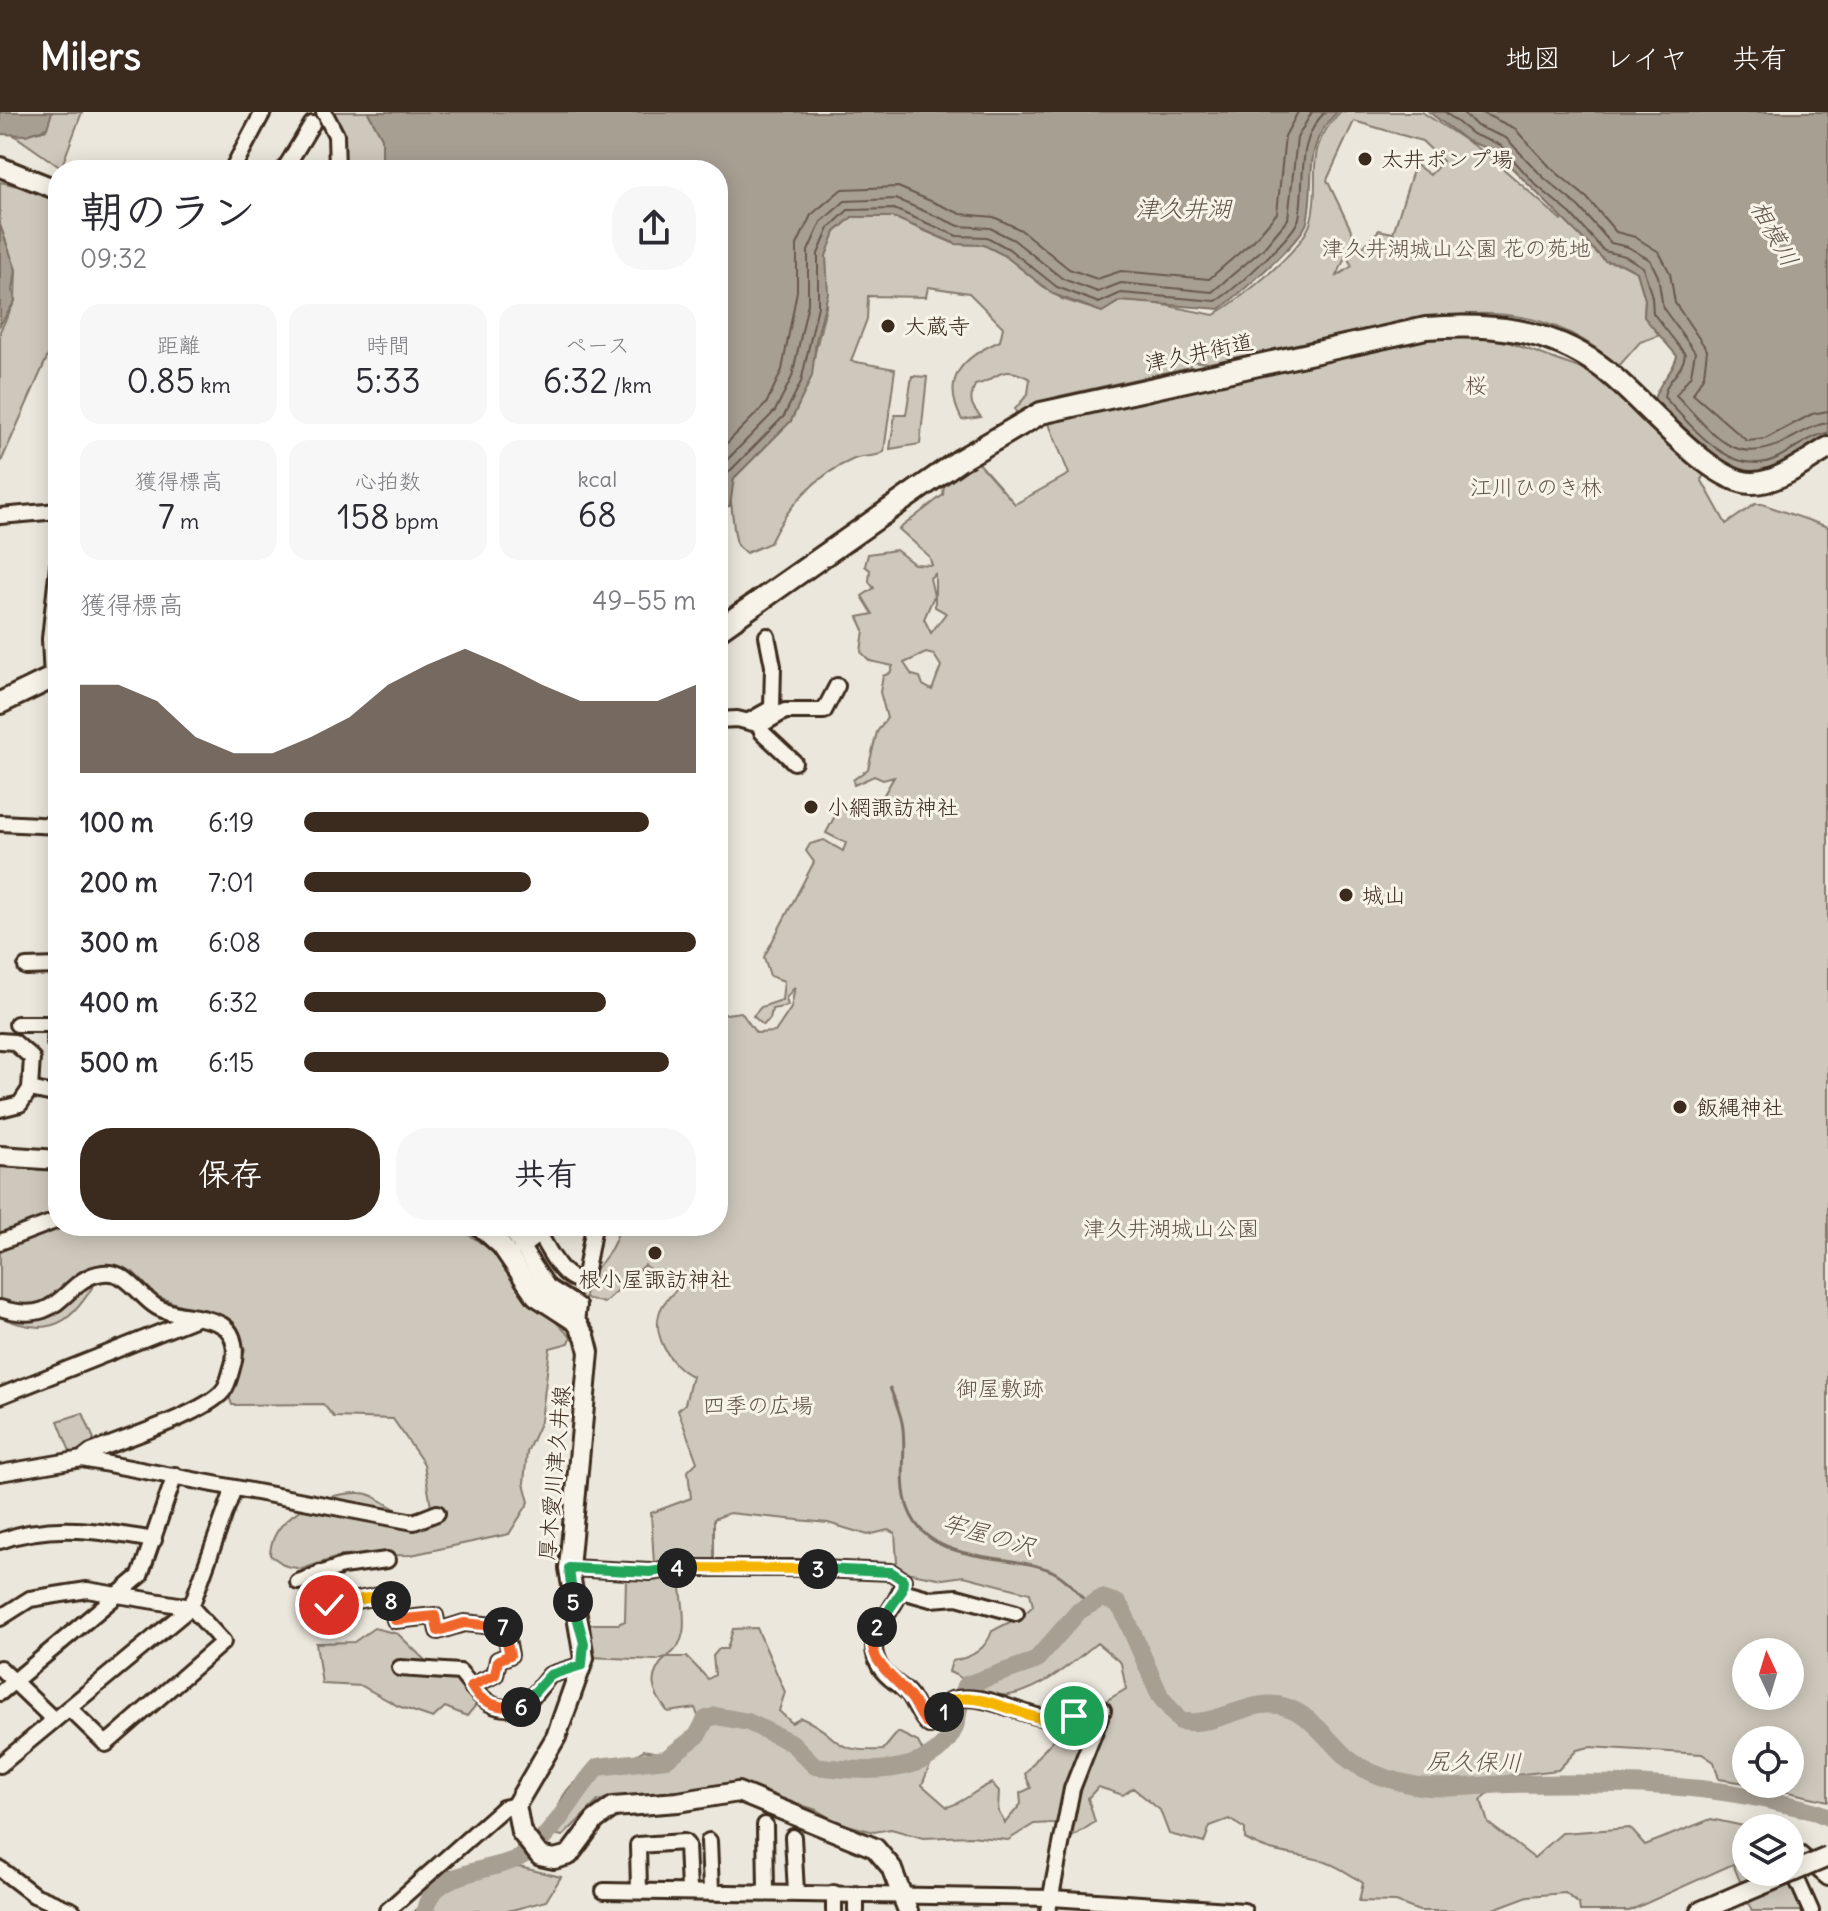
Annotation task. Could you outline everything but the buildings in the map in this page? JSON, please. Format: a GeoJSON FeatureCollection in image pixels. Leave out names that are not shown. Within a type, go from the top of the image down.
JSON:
{"type":"FeatureCollection","features":[{"type":"Feature","properties":{"kind":"highway","name":"津久井街道"},"geometry":{"type":"LineString","coordinates":[[728,623],[960,460],[1041,413],[1426,328],[1486,325],[1512,328],[1571,349],[1611,374],[1709,466],[1731,479],[1761,482],[1828,448]]}},
{"type":"Feature","properties":{"kind":"highway"},"geometry":{"type":"LineString","coordinates":[[0,703],[48,680]]}},
{"type":"Feature","properties":{"kind":"main road"},"geometry":{"type":"LineString","coordinates":[[0,167],[48,186]]}},
{"type":"Feature","properties":{"kind":"main road"},"geometry":{"type":"LineString","coordinates":[[0,1156],[48,1159]]}},
{"type":"Feature","properties":{"kind":"main road"},"geometry":{"type":"LineString","coordinates":[[491,1236],[501,1245],[536,1296],[576,1322]]}},
{"type":"Feature","properties":{"kind":"main road","name":"厚木愛川津久井線"},"geometry":{"type":"LineString","coordinates":[[516,1805],[556,1737],[582,1665],[584,1643],[573,1604],[569,1568],[589,1352],[584,1332],[576,1322]]}},
{"type":"Feature","properties":{"kind":"main road"},"geometry":{"type":"LineString","coordinates":[[516,1805],[519,1827],[532,1849],[547,1859],[566,1857],[599,1816],[621,1804],[678,1802],[738,1792],[875,1848],[891,1867],[905,1903]]}},
{"type":"Feature","properties":{"kind":"main road"},"geometry":{"type":"LineString","coordinates":[[1731,1911],[1747,1898],[1828,1857]]}},
{"type":"Feature","properties":{"kind":"main road"},"geometry":{"type":"LineString","coordinates":[[1701,1911],[1828,1870]]}},
{"type":"Feature","properties":{"kind":"street"},"geometry":{"type":"LineString","coordinates":[[237,160],[263,112]]}},
{"type":"Feature","properties":{"kind":"street"},"geometry":{"type":"LineString","coordinates":[[324,112],[336,135],[337,160]]}},
{"type":"Feature","properties":{"kind":"street"},"geometry":{"type":"LineString","coordinates":[[290,160],[312,124]]}},
{"type":"Feature","properties":{"kind":"street"},"geometry":{"type":"LineString","coordinates":[[0,516],[48,512]]}},
{"type":"Feature","properties":{"kind":"street"},"geometry":{"type":"LineString","coordinates":[[755,723],[772,708],[773,666],[767,636]]}},
{"type":"Feature","properties":{"kind":"street"},"geometry":{"type":"LineString","coordinates":[[728,721],[755,723],[785,711],[824,711],[837,686]]}},
{"type":"Feature","properties":{"kind":"street"},"geometry":{"type":"LineString","coordinates":[[755,723],[794,762]]}},
{"type":"Feature","properties":{"kind":"street"},"geometry":{"type":"LineString","coordinates":[[0,823],[48,825]]}},
{"type":"Feature","properties":{"kind":"street"},"geometry":{"type":"LineString","coordinates":[[26,967],[48,966]]}},
{"type":"Feature","properties":{"kind":"street"},"geometry":{"type":"LineString","coordinates":[[17,1024],[48,1024]]}},
{"type":"Feature","properties":{"kind":"street"},"geometry":{"type":"LineString","coordinates":[[0,1041],[14,1042],[32,1058],[30,1089],[20,1104],[0,1109]]}},
{"type":"Feature","properties":{"kind":"street"},"geometry":{"type":"LineString","coordinates":[[30,1089],[48,1093]]}},
{"type":"Feature","properties":{"kind":"street"},"geometry":{"type":"LineString","coordinates":[[0,1242],[48,1224]]}},
{"type":"Feature","properties":{"kind":"street"},"geometry":{"type":"LineString","coordinates":[[514,1236],[548,1287],[578,1306],[576,1322]]}},
{"type":"Feature","properties":{"kind":"street"},"geometry":{"type":"LineString","coordinates":[[521,1248],[536,1236]]}},
{"type":"Feature","properties":{"kind":"street"},"geometry":{"type":"LineString","coordinates":[[547,1236],[564,1272],[577,1281],[584,1281],[592,1236]]}},
{"type":"Feature","properties":{"kind":"street"},"geometry":{"type":"LineString","coordinates":[[0,1308],[17,1313],[41,1312],[92,1276],[106,1272],[126,1278],[147,1301],[162,1310],[222,1325],[233,1337],[236,1358],[225,1390],[187,1413],[91,1452],[82,1459]]}},
{"type":"Feature","properties":{"kind":"street"},"geometry":{"type":"LineString","coordinates":[[0,1396],[194,1319]]}},
{"type":"Feature","properties":{"kind":"street"},"geometry":{"type":"LineString","coordinates":[[1,1470],[82,1459],[414,1522],[437,1513]]}},
{"type":"Feature","properties":{"kind":"street"},"geometry":{"type":"LineString","coordinates":[[0,1693],[120,1596],[140,1576],[175,1475]]}},
{"type":"Feature","properties":{"kind":"street"},"geometry":{"type":"LineString","coordinates":[[0,1765],[191,1607],[234,1488]]}},
{"type":"Feature","properties":{"kind":"street"},"geometry":{"type":"LineString","coordinates":[[0,1541],[44,1531],[88,1528],[154,1540]]}},
{"type":"Feature","properties":{"kind":"street"},"geometry":{"type":"LineString","coordinates":[[298,1582],[320,1573],[387,1560]]}},
{"type":"Feature","properties":{"kind":"street"},"geometry":{"type":"LineString","coordinates":[[569,1568],[891,1572],[903,1580],[902,1591],[873,1637],[879,1666],[910,1696],[929,1725],[938,1724],[946,1706],[962,1698],[991,1700],[1033,1717],[1065,1720],[1089,1708],[1103,1710],[1072,1789],[1050,1904]]}},
{"type":"Feature","properties":{"kind":"street"},"geometry":{"type":"LineString","coordinates":[[320,1573],[329,1605],[390,1594],[395,1620],[435,1616],[438,1631],[464,1623],[505,1627],[510,1655],[498,1660],[495,1675],[471,1686]]}},
{"type":"Feature","properties":{"kind":"street"},"geometry":{"type":"LineString","coordinates":[[0,1618],[30,1599],[87,1590],[191,1607],[223,1642],[106,1744],[69,1708]]}},
{"type":"Feature","properties":{"kind":"street"},"geometry":{"type":"LineString","coordinates":[[902,1591],[931,1599],[957,1597],[1016,1613]]}},
{"type":"Feature","properties":{"kind":"street"},"geometry":{"type":"LineString","coordinates":[[400,1668],[460,1672],[482,1699],[504,1708],[517,1708],[525,1706],[550,1675],[582,1665]]}},
{"type":"Feature","properties":{"kind":"street"},"geometry":{"type":"LineString","coordinates":[[0,1668],[54,1720]]}},
{"type":"Feature","properties":{"kind":"street"},"geometry":{"type":"LineString","coordinates":[[387,1911],[503,1808],[516,1805]]}},
{"type":"Feature","properties":{"kind":"street"},"geometry":{"type":"LineString","coordinates":[[765,1825],[766,1891]]}},
{"type":"Feature","properties":{"kind":"street"},"geometry":{"type":"LineString","coordinates":[[793,1837],[796,1892]]}},
{"type":"Feature","properties":{"kind":"street"},"geometry":{"type":"LineString","coordinates":[[709,1841],[711,1890]]}},
{"type":"Feature","properties":{"kind":"street"},"geometry":{"type":"LineString","coordinates":[[639,1891],[638,1845],[684,1842],[687,1845],[689,1890]]}},
{"type":"Feature","properties":{"kind":"street"},"geometry":{"type":"LineString","coordinates":[[1804,1857],[1828,1878]]}},
{"type":"Feature","properties":{"kind":"street"},"geometry":{"type":"LineString","coordinates":[[0,1869],[34,1895],[73,1911]]}},
{"type":"Feature","properties":{"kind":"street"},"geometry":{"type":"LineString","coordinates":[[1800,1886],[1811,1911]]}},
{"type":"Feature","properties":{"kind":"street"},"geometry":{"type":"LineString","coordinates":[[604,1891],[834,1893],[905,1903],[1050,1904],[1244,1911]]}},
{"type":"Feature","properties":{"kind":"street"},"geometry":{"type":"LineString","coordinates":[[408,1893],[408,1911]]}},
{"type":"Feature","properties":{"kind":"street"},"geometry":{"type":"LineString","coordinates":[[834,1893],[834,1911]]}},
{"type":"Feature","properties":{"kind":"street"},"geometry":{"type":"LineString","coordinates":[[856,1894],[856,1911]]}},
{"type":"Feature","properties":{"kind":"green space"},"geometry":{"type":"Polygon","coordinates":[[[51,112],[82,112],[64,160],[50,160],[14,135],[46,130],[51,112]]]}},
{"type":"Feature","properties":{"kind":"green space"},"geometry":{"type":"Polygon","coordinates":[[[316,112],[368,112],[382,138],[382,160],[330,160],[331,144],[316,112]]]}},
{"type":"Feature","properties":{"kind":"green space","name":"津久井湖城山公園 花の苑地"},"geometry":{"type":"Polygon","coordinates":[[[1340,112],[1422,112],[1488,155],[1561,220],[1565,219],[1605,261],[1622,264],[1637,272],[1645,299],[1644,316],[1660,335],[1640,342],[1618,367],[1587,342],[1555,326],[1521,317],[1452,315],[1209,363],[1189,361],[1190,367],[1060,396],[1016,413],[1015,409],[1028,394],[1030,379],[1005,372],[975,385],[972,402],[981,417],[962,420],[953,392],[959,371],[975,354],[1000,341],[1003,327],[969,293],[928,287],[926,297],[868,296],[867,319],[851,361],[895,369],[884,452],[854,459],[815,483],[794,504],[770,543],[746,553],[737,545],[730,493],[734,478],[791,421],[807,387],[826,307],[825,256],[835,232],[852,217],[893,217],[955,244],[984,245],[1004,255],[1062,299],[1102,312],[1120,301],[1154,303],[1214,315],[1284,260],[1306,233],[1314,205],[1316,153],[1328,127],[1340,112]],[[1354,121],[1327,180],[1354,236],[1337,276],[1352,266],[1347,257],[1364,246],[1379,230],[1393,233],[1415,164],[1430,175],[1443,161],[1422,141],[1354,121]]]}},
{"type":"Feature","properties":{"kind":"green space"},"geometry":{"type":"Polygon","coordinates":[[[0,182],[48,193],[48,356],[0,464],[0,331],[15,301],[16,270],[0,225],[0,182]]]}},
{"type":"Feature","properties":{"kind":"green space","name":"津久井湖城山公園"},"geometry":{"type":"Polygon","coordinates":[[[1467,335],[1508,342],[1598,375],[1706,473],[1701,479],[1726,524],[1755,504],[1762,504],[1828,527],[1828,1801],[1804,1796],[1804,1726],[1732,1726],[1732,1781],[1719,1779],[1714,1762],[1702,1754],[1590,1747],[1577,1750],[1558,1770],[1506,1776],[1481,1800],[1488,1823],[1534,1858],[1562,1833],[1630,1828],[1645,1845],[1711,1819],[1732,1824],[1732,1864],[1629,1911],[1580,1911],[1579,1904],[1565,1893],[1528,1896],[1488,1911],[1419,1911],[1396,1902],[1359,1901],[1363,1883],[1351,1875],[1319,1860],[1255,1844],[1245,1839],[1245,1829],[1229,1819],[1210,1826],[1204,1843],[1169,1834],[1160,1810],[1133,1788],[1123,1795],[1098,1787],[1088,1798],[1095,1822],[1072,1837],[1055,1823],[1034,1824],[1008,1840],[970,1836],[923,1838],[891,1829],[874,1832],[836,1822],[817,1810],[734,1784],[688,1794],[615,1796],[598,1801],[563,1836],[550,1834],[560,1802],[575,1782],[598,1772],[632,1771],[632,1757],[644,1750],[668,1755],[691,1737],[700,1721],[695,1708],[668,1712],[658,1697],[654,1678],[666,1657],[657,1660],[590,1657],[590,1637],[585,1624],[618,1624],[625,1621],[626,1578],[680,1572],[683,1631],[681,1641],[667,1657],[687,1657],[708,1679],[715,1675],[713,1656],[719,1649],[727,1649],[733,1629],[757,1628],[785,1692],[779,1711],[792,1723],[801,1718],[852,1749],[883,1750],[898,1732],[918,1742],[930,1765],[922,1785],[947,1807],[992,1783],[999,1791],[998,1811],[1005,1823],[1021,1804],[1020,1793],[1031,1788],[1025,1774],[1046,1747],[1074,1725],[1096,1720],[1104,1702],[1126,1689],[1121,1663],[1097,1643],[1048,1679],[1020,1693],[993,1694],[949,1672],[952,1661],[977,1652],[992,1631],[1022,1616],[1033,1606],[1030,1593],[964,1576],[943,1579],[906,1572],[903,1576],[890,1569],[897,1562],[895,1533],[888,1530],[868,1535],[828,1523],[729,1513],[714,1519],[714,1562],[654,1564],[651,1513],[691,1498],[688,1471],[697,1462],[678,1410],[685,1404],[692,1376],[676,1364],[663,1346],[658,1325],[663,1305],[676,1290],[645,1265],[604,1303],[585,1298],[586,1278],[607,1255],[617,1236],[728,1236],[728,1014],[741,1012],[756,1033],[775,1032],[791,1008],[795,987],[786,998],[788,1006],[772,1009],[770,1019],[763,1025],[753,1016],[761,1007],[782,1000],[784,981],[770,976],[764,957],[814,862],[806,851],[810,844],[824,840],[843,851],[846,843],[826,833],[842,802],[853,811],[857,806],[865,812],[878,805],[894,777],[883,780],[874,776],[854,785],[853,780],[868,769],[877,732],[887,718],[880,692],[883,676],[890,673],[893,666],[870,661],[861,652],[864,630],[858,617],[873,614],[862,596],[874,588],[869,582],[870,570],[865,566],[868,554],[896,550],[914,564],[932,565],[929,556],[899,529],[943,495],[944,485],[978,462],[1015,504],[1069,474],[1047,419],[1428,337],[1467,335]],[[935,574],[930,578],[934,596],[924,619],[931,633],[946,613],[935,607],[935,574]],[[926,653],[904,663],[912,675],[920,677],[923,685],[932,690],[941,666],[934,655],[926,653]]]}},
{"type":"Feature","properties":{"kind":"green space"},"geometry":{"type":"Polygon","coordinates":[[[912,376],[927,377],[920,444],[890,449],[895,415],[906,415],[912,376]]]}},
{"type":"Feature","properties":{"kind":"green space"},"geometry":{"type":"Polygon","coordinates":[[[48,1161],[48,1236],[471,1236],[516,1276],[571,1337],[569,1343],[550,1348],[541,1421],[527,1452],[524,1483],[529,1502],[509,1534],[411,1555],[341,1556],[302,1569],[286,1566],[270,1555],[280,1528],[290,1518],[302,1509],[331,1497],[366,1494],[407,1513],[431,1507],[424,1464],[393,1419],[334,1417],[323,1404],[232,1405],[229,1396],[245,1349],[232,1327],[157,1296],[132,1271],[105,1266],[75,1311],[52,1325],[38,1327],[0,1317],[0,1163],[48,1161]]]}},
{"type":"Feature","properties":{"kind":"green space"},"geometry":{"type":"Polygon","coordinates":[[[83,1413],[96,1444],[71,1454],[58,1421],[83,1413]]]}},
{"type":"Feature","properties":{"kind":"green space"},"geometry":{"type":"Polygon","coordinates":[[[374,1628],[398,1634],[435,1670],[459,1675],[480,1700],[467,1716],[445,1707],[433,1718],[398,1706],[362,1686],[322,1684],[316,1643],[354,1642],[374,1628]]]}},
{"type":"Feature","properties":{"kind":"green space"},"geometry":{"type":"Polygon","coordinates":[[[519,1867],[561,1877],[546,1901],[508,1911],[415,1911],[449,1870],[519,1867]]]}},
{"type":"Feature","properties":{"kind":"green space","name":"津久井湖城山公園"},"geometry":{"type":"Polygon","coordinates":[[[1742,1886],[1795,1886],[1804,1911],[1752,1911],[1742,1886]]]}},
{"type":"Feature","properties":{"kind":"water"},"geometry":{"type":"Polygon","coordinates":[[[0,112],[52,112],[47,128],[26,135],[0,134],[0,112]]]}},
{"type":"Feature","properties":{"kind":"water","name":"津久井湖"},"geometry":{"type":"Polygon","coordinates":[[[368,112],[1337,112],[1325,126],[1314,151],[1310,206],[1303,230],[1268,267],[1220,309],[1120,301],[1102,312],[1053,294],[1004,255],[984,245],[956,244],[893,217],[852,217],[835,232],[826,256],[828,293],[816,341],[812,376],[791,421],[734,478],[728,506],[728,160],[382,160],[382,138],[368,112]]]}},
{"type":"Feature","properties":{"kind":"water","name":"相模川"},"geometry":{"type":"Polygon","coordinates":[[[1429,112],[1828,112],[1828,439],[1790,461],[1766,470],[1734,468],[1704,449],[1654,400],[1677,356],[1644,317],[1645,299],[1637,272],[1622,264],[1605,261],[1495,151],[1467,141],[1429,112]]]}},
{"type":"Feature","properties":{"kind":"water"},"geometry":{"type":"Polygon","coordinates":[[[0,225],[16,270],[15,301],[0,325],[0,225]]]}},
{"type":"Feature","properties":{"kind":"waterway","name":"牢屋の沢"},"geometry":{"type":"LineString","coordinates":[[890,1388],[902,1424],[905,1498],[918,1527],[950,1549],[1052,1571],[1067,1581],[1088,1604]]}},
{"type":"Feature","properties":{"kind":"waterway","name":"尻久保川"},"geometry":{"type":"LineString","coordinates":[[425,1911],[430,1897],[452,1879],[510,1861],[533,1848],[554,1826],[598,1767],[666,1759],[697,1736],[706,1719],[716,1716],[748,1722],[792,1743],[815,1766],[891,1769],[926,1758],[941,1748],[952,1733],[966,1685],[1035,1661],[1079,1611],[1102,1598],[1117,1603],[1123,1611],[1160,1696],[1180,1721],[1207,1720],[1273,1704],[1303,1716],[1362,1768],[1419,1786],[1441,1788],[1577,1783],[1677,1787],[1743,1795],[1803,1808],[1828,1817]]}},
{"type":"Feature","properties":{"kind":"place","name":"太井ポンプ場"},"geometry":{"type":"Point","coordinates":[1365,159]}},
{"type":"Feature","properties":{"kind":"place","name":"大蔵寺"},"geometry":{"type":"Point","coordinates":[888,326]}},
{"type":"Feature","properties":{"kind":"place","name":"小網諏訪神社"},"geometry":{"type":"Point","coordinates":[811,807]}},
{"type":"Feature","properties":{"kind":"place","name":"城山"},"geometry":{"type":"Point","coordinates":[1346,895]}},
{"type":"Feature","properties":{"kind":"place","name":"飯縄神社"},"geometry":{"type":"Point","coordinates":[1680,1107]}},
{"type":"Feature","properties":{"kind":"place","name":"根小屋諏訪神社"},"geometry":{"type":"Point","coordinates":[655,1253]}},
{"type":"Feature","properties":{"kind":"route"},"geometry":{"type":"LineString","coordinates":[[329,1605],[390,1594],[395,1620],[435,1616],[438,1631],[464,1623],[505,1627],[510,1655],[498,1660],[495,1675],[471,1686],[475,1695],[482,1699],[504,1708],[517,1708],[525,1706],[550,1675],[582,1665],[584,1643],[573,1604],[569,1568],[625,1572],[677,1568],[796,1568],[891,1572],[903,1580],[902,1591],[876,1629],[873,1646],[879,1666],[910,1696],[929,1725],[942,1721],[951,1700],[969,1697],[991,1700],[1033,1717],[1065,1720],[1074,1716]]}},
{"type":"Feature","properties":{"kind":"park label","name":"桜"},"geometry":{"type":"Point","coordinates":[1476,385]}},
{"type":"Feature","properties":{"kind":"park label","name":"江川ひのき林"},"geometry":{"type":"Point","coordinates":[1536,487]}},
{"type":"Feature","properties":{"kind":"park label","name":"御屋敷跡"},"geometry":{"type":"Point","coordinates":[1000,1388]}},
{"type":"Feature","properties":{"kind":"park label","name":"四季の広場"},"geometry":{"type":"Point","coordinates":[758,1405]}}]}
